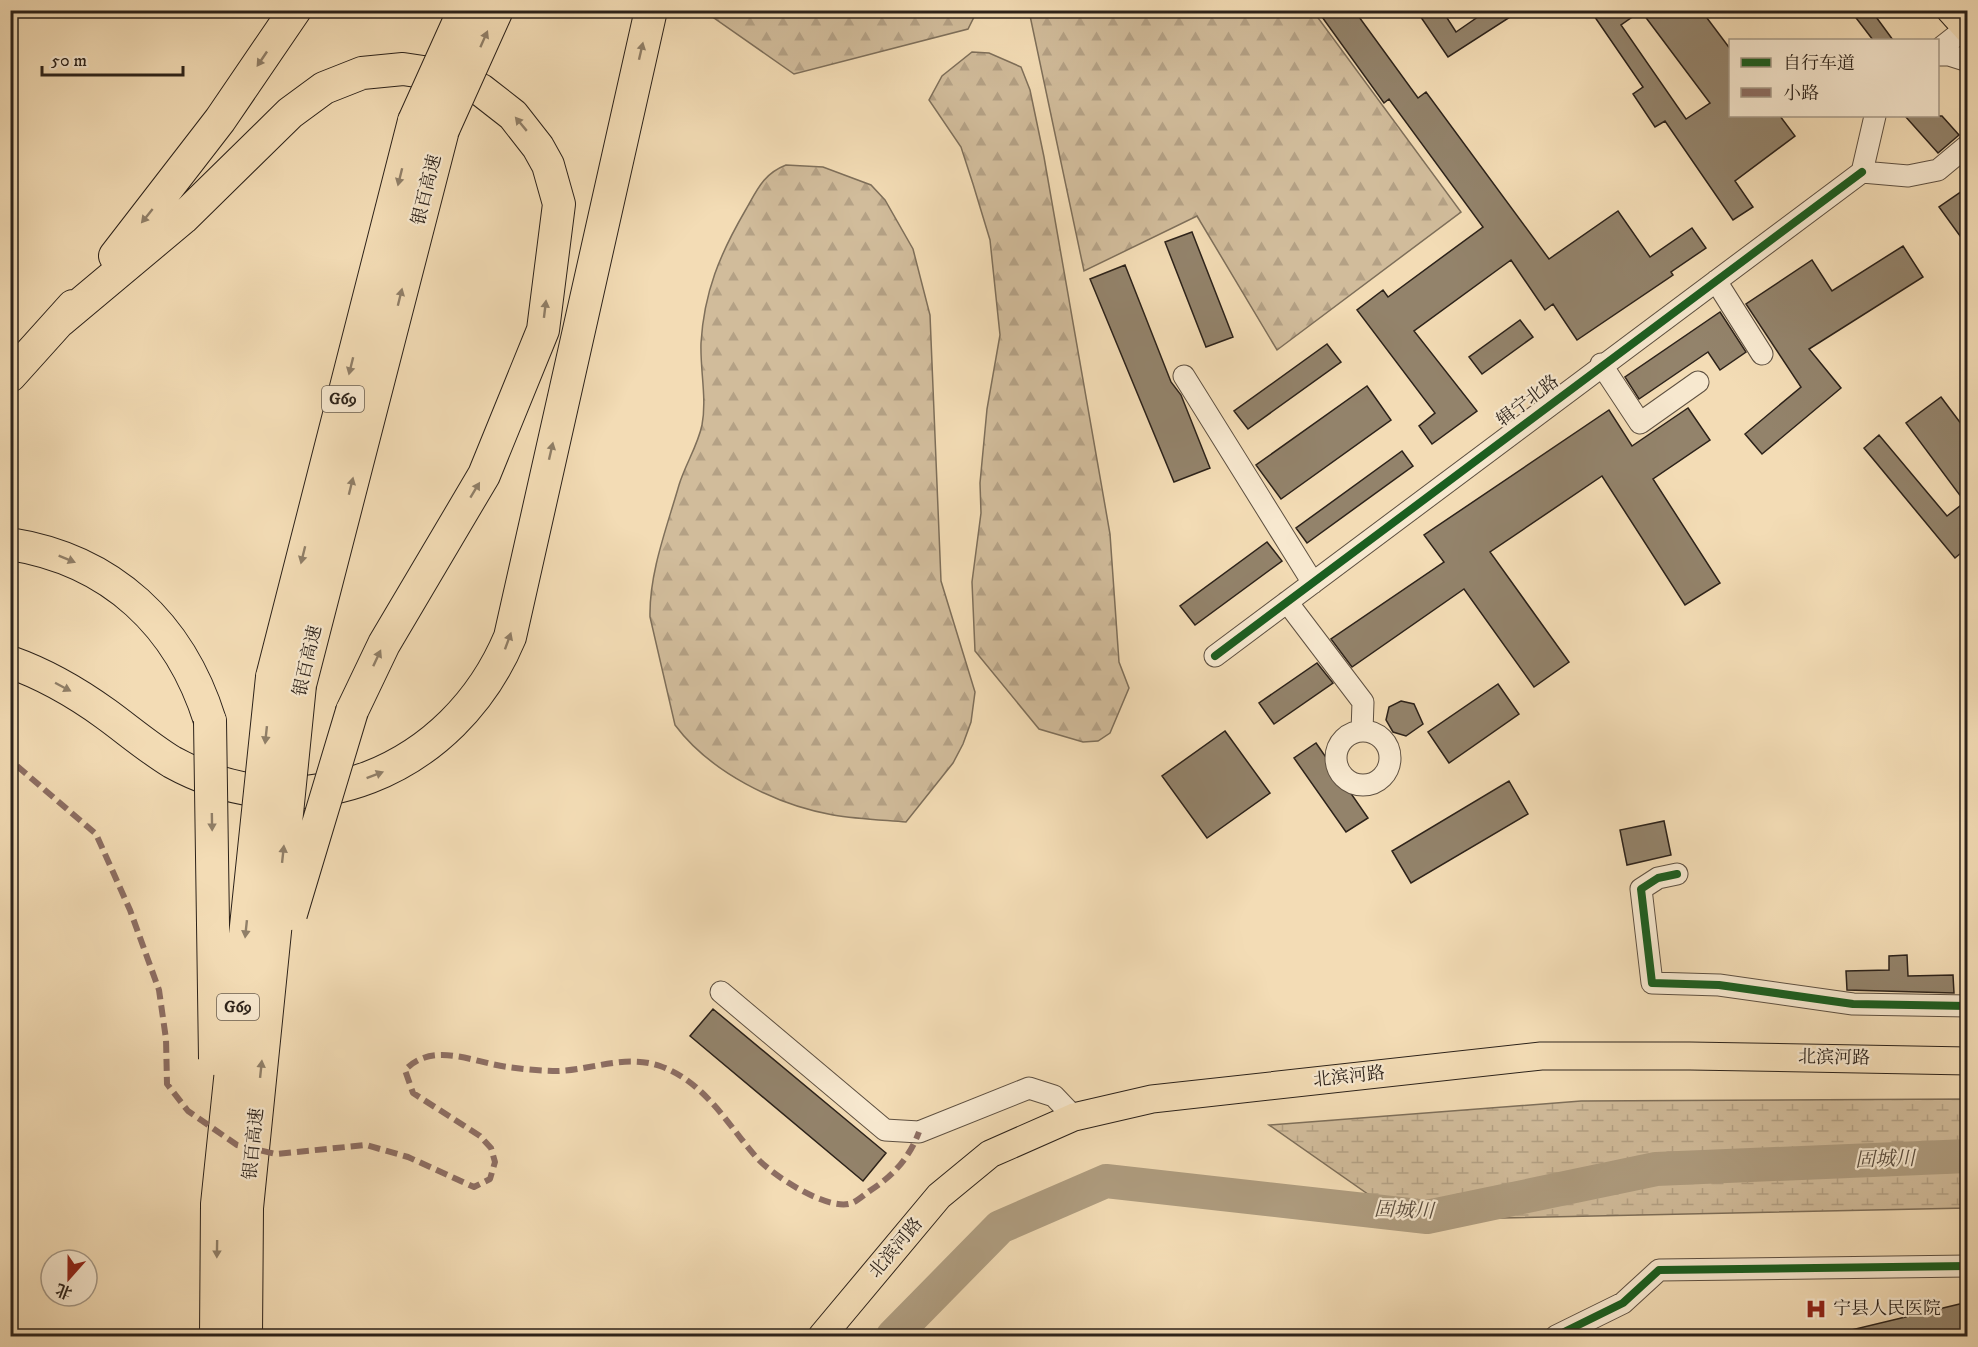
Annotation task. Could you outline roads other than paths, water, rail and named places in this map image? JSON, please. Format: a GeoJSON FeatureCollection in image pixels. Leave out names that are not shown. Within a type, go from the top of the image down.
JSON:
{"type":"FeatureCollection","features":[{"type":"Feature","properties":{"kind":"highway"},"geometry":{"type":"LineString","coordinates":[[10,376],[60,321],[169,189],[295,10]]}},
{"type":"Feature","properties":{"kind":"highway","name":"银百高速"},"geometry":{"type":"LineString","coordinates":[[216,1336],[217,1204],[286,681],[429,125],[464,10]]}},
{"type":"Feature","properties":{"kind":"highway","name":"银百高速"},"geometry":{"type":"LineString","coordinates":[[429,125],[497,10]]}},
{"type":"Feature","properties":{"kind":"highway"},"geometry":{"type":"LineString","coordinates":[[10,662],[77,694],[172,762],[221,782],[247,788],[299,791],[351,783],[400,764],[442,735],[476,700],[493,673],[510,637],[651,10]]}},
{"type":"Feature","properties":{"kind":"highway"},"geometry":{"type":"LineString","coordinates":[[60,321],[183,218],[306,99],[342,80],[382,70],[423,70],[463,81],[498,102],[527,130],[548,165],[559,204],[543,330],[484,475],[384,644],[352,711],[270,984]]}},
{"type":"Feature","properties":{"kind":"highway"},"geometry":{"type":"LineString","coordinates":[[10,544],[55,554],[79,564],[110,581],[144,609],[162,628],[191,672],[210,721],[217,1204]]}},
{"type":"Feature","properties":{"kind":"highway","name":"银百高速"},"geometry":{"type":"LineString","coordinates":[[246,1336],[247,1208],[270,984],[286,681]]}},
{"type":"Feature","properties":{"kind":"main road","name":"北滨河路"},"geometry":{"type":"LineString","coordinates":[[822,1336],[939,1196],[990,1154],[1074,1117],[1152,1099],[1541,1056],[1968,1061]]}},
{"type":"Feature","properties":{"kind":"street"},"geometry":{"type":"LineString","coordinates":[[1939,49],[1961,23]]}},
{"type":"Feature","properties":{"kind":"street"},"geometry":{"type":"LineString","coordinates":[[1939,55],[1949,55],[1968,61]]}},
{"type":"Feature","properties":{"kind":"street"},"geometry":{"type":"LineString","coordinates":[[1875,117],[1862,172],[1908,176],[1938,170],[1968,145]]}},
{"type":"Feature","properties":{"kind":"street","name":"辑宁北路"},"geometry":{"type":"LineString","coordinates":[[1215,656],[1601,364],[1862,172]]}},
{"type":"Feature","properties":{"kind":"street"},"geometry":{"type":"LineString","coordinates":[[1716,280],[1762,354]]}},
{"type":"Feature","properties":{"kind":"street"},"geometry":{"type":"LineString","coordinates":[[1601,364],[1641,423],[1698,382]]}},
{"type":"Feature","properties":{"kind":"street"},"geometry":{"type":"LineString","coordinates":[[1184,376],[1313,583]]}},
{"type":"Feature","properties":{"kind":"street"},"geometry":{"type":"LineString","coordinates":[[1287,602],[1363,702],[1362,731]]}},
{"type":"Feature","properties":{"kind":"street"},"geometry":{"type":"LineString","coordinates":[[1677,874],[1658,878],[1641,889],[1652,983],[1719,985],[1853,1004],[1968,1006]]}},
{"type":"Feature","properties":{"kind":"street"},"geometry":{"type":"LineString","coordinates":[[721,992],[885,1130],[919,1132],[1029,1088],[1054,1096],[1074,1117]]}},
{"type":"Feature","properties":{"kind":"street"},"geometry":{"type":"LineString","coordinates":[[1556,1336],[1623,1303],[1659,1270],[1968,1266]]}},
{"type":"Feature","properties":{"kind":"waterway","name":"固城川"},"geometry":{"type":"LineString","coordinates":[[893,1336],[1000,1227],[1106,1181],[1427,1217],[1656,1169],[1968,1156]]}},
{"type":"Feature","properties":{"kind":"place","name":"宁县人民医院"},"geometry":{"type":"Point","coordinates":[1816,1309]}}]}
